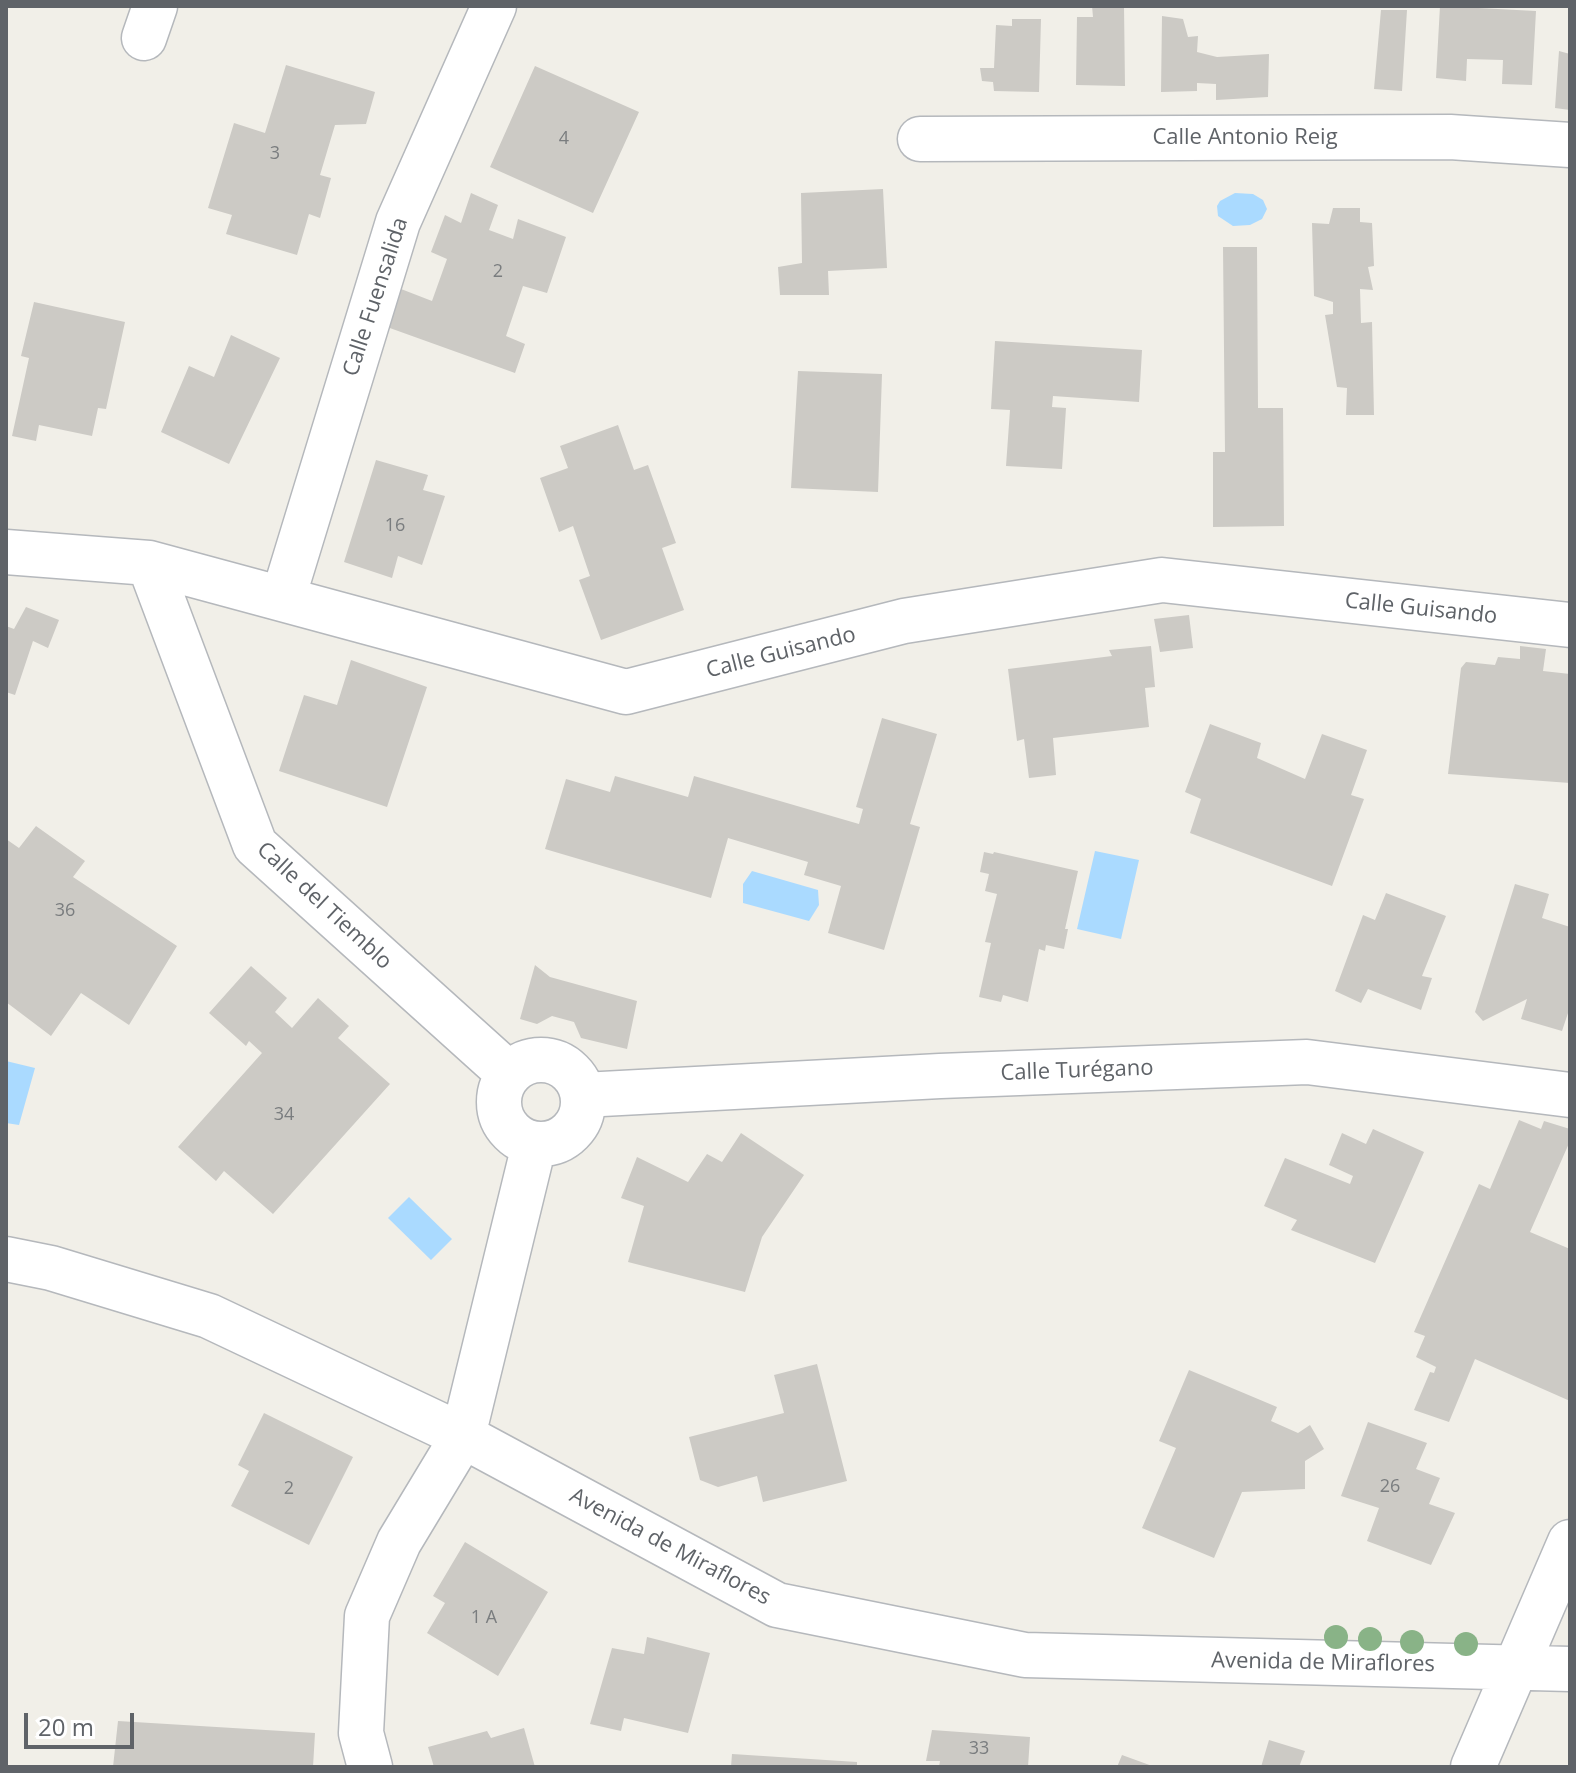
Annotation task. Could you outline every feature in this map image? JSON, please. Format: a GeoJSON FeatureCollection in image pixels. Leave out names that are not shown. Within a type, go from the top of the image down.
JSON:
{"type":"FeatureCollection","features":[{"type":"Feature","properties":{"kind":"street","name":"Calle Fuensalida"},"geometry":{"type":"LineString","coordinates":[[283,598],[398,222],[494,6]]}},
{"type":"Feature","properties":{"kind":"street","name":"Calle Antonio Reig"},"geometry":{"type":"LineString","coordinates":[[920,139],[1450,137],[1570,145]]}},
{"type":"Feature","properties":{"kind":"street","name":"Calle Guisando"},"geometry":{"type":"LineString","coordinates":[[6,552],[149,563],[626,692],[904,621],[1162,580],[1570,625]]}},
{"type":"Feature","properties":{"kind":"street","name":"Calle del Tiemblo"},"geometry":{"type":"LineString","coordinates":[[149,563],[255,845],[509,1074]]}},
{"type":"Feature","properties":{"kind":"street"},"geometry":{"type":"LineString","coordinates":[[546,1060],[559,1064],[578,1082],[583,1095],[579,1121],[571,1132],[548,1145],[534,1145],[511,1133],[499,1111],[501,1085],[519,1065],[531,1061],[546,1060]]}},
{"type":"Feature","properties":{"kind":"street","name":"Calle Turégano"},"geometry":{"type":"LineString","coordinates":[[583,1095],[940,1076],[1307,1062],[1570,1095]]}},
{"type":"Feature","properties":{"kind":"street"},"geometry":{"type":"LineString","coordinates":[[370,1767],[361,1733],[367,1616],[399,1542],[463,1436],[534,1145]]}},
{"type":"Feature","properties":{"kind":"street","name":"Avenida de Miraflores"},"geometry":{"type":"LineString","coordinates":[[6,1259],[51,1268],[209,1316],[463,1436],[777,1605],[1025,1655],[1570,1669]]}},
{"type":"Feature","properties":{"kind":"street"},"geometry":{"type":"LineString","coordinates":[[1473,1767],[1570,1542]]}},
{"type":"Feature","properties":{"kind":"water"},"geometry":{"type":"Polygon","coordinates":[[[1235,193],[1253,194],[1263,200],[1267,209],[1262,219],[1250,225],[1233,226],[1218,216],[1220,201],[1235,193]]]}},
{"type":"Feature","properties":{"kind":"water"},"geometry":{"type":"Polygon","coordinates":[[[1095,851],[1139,860],[1121,939],[1077,929],[1095,851]]]}},
{"type":"Feature","properties":{"kind":"water"},"geometry":{"type":"Polygon","coordinates":[[[752,871],[818,890],[819,905],[809,921],[743,903],[743,884],[752,871]]]}},
{"type":"Feature","properties":{"kind":"water"},"geometry":{"type":"Polygon","coordinates":[[[6,1061],[35,1068],[19,1125],[6,1123],[6,1061]]]}},
{"type":"Feature","properties":{"kind":"water"},"geometry":{"type":"Polygon","coordinates":[[[409,1197],[452,1239],[431,1260],[388,1218],[409,1197]]]}},
{"type":"Feature","properties":{"kind":"building"},"geometry":{"type":"Polygon","coordinates":[[[1092,6],[1124,6],[1125,86],[1076,85],[1077,17],[1093,17],[1092,6]]]}},
{"type":"Feature","properties":{"kind":"building"},"geometry":{"type":"Polygon","coordinates":[[[1440,6],[1536,11],[1532,85],[1502,84],[1503,60],[1467,59],[1466,81],[1436,78],[1440,6]]]}},
{"type":"Feature","properties":{"kind":"building"},"geometry":{"type":"Polygon","coordinates":[[[1381,10],[1407,10],[1402,91],[1374,89],[1381,10]]]}},
{"type":"Feature","properties":{"kind":"building"},"geometry":{"type":"Polygon","coordinates":[[[1162,16],[1183,19],[1188,37],[1198,36],[1197,52],[1217,57],[1269,54],[1268,97],[1216,100],[1216,84],[1197,83],[1197,91],[1161,92],[1162,16]]]}},
{"type":"Feature","properties":{"kind":"building"},"geometry":{"type":"Polygon","coordinates":[[[1012,19],[1041,19],[1039,92],[994,91],[993,82],[982,81],[980,68],[994,68],[996,25],[1012,26],[1012,19]]]}},
{"type":"Feature","properties":{"kind":"building"},"geometry":{"type":"Polygon","coordinates":[[[1559,51],[1570,54],[1570,110],[1555,108],[1559,51]]]}},
{"type":"Feature","properties":{"kind":"building"},"geometry":{"type":"Polygon","coordinates":[[[286,65],[375,92],[366,124],[335,125],[320,175],[331,178],[320,218],[309,214],[297,255],[226,234],[232,215],[208,208],[234,123],[265,133],[286,65]]]}},
{"type":"Feature","properties":{"kind":"building"},"geometry":{"type":"Polygon","coordinates":[[[535,66],[639,112],[593,213],[490,167],[535,66]]]}},
{"type":"Feature","properties":{"kind":"building"},"geometry":{"type":"Polygon","coordinates":[[[883,189],[887,268],[828,271],[829,295],[780,295],[778,267],[802,263],[801,193],[883,189]]]}},
{"type":"Feature","properties":{"kind":"building"},"geometry":{"type":"Polygon","coordinates":[[[471,193],[498,205],[489,230],[513,239],[518,219],[566,237],[547,293],[523,286],[506,336],[525,344],[515,373],[387,327],[401,289],[432,301],[447,259],[431,252],[445,215],[461,223],[471,193]]]}},
{"type":"Feature","properties":{"kind":"building"},"geometry":{"type":"Polygon","coordinates":[[[1333,208],[1360,208],[1360,222],[1372,223],[1374,266],[1368,267],[1373,290],[1360,289],[1361,323],[1372,322],[1374,415],[1346,415],[1347,388],[1337,387],[1325,315],[1333,314],[1333,302],[1314,296],[1312,223],[1329,224],[1333,208]]]}},
{"type":"Feature","properties":{"kind":"building"},"geometry":{"type":"Polygon","coordinates":[[[1223,247],[1257,247],[1258,408],[1283,408],[1284,526],[1213,527],[1213,452],[1225,452],[1223,247]]]}},
{"type":"Feature","properties":{"kind":"building"},"geometry":{"type":"Polygon","coordinates":[[[34,302],[125,322],[106,409],[98,408],[92,436],[39,425],[36,441],[12,436],[29,358],[21,356],[34,302]]]}},
{"type":"Feature","properties":{"kind":"building"},"geometry":{"type":"Polygon","coordinates":[[[231,335],[280,358],[229,464],[161,432],[189,366],[214,377],[231,335]]]}},
{"type":"Feature","properties":{"kind":"building"},"geometry":{"type":"Polygon","coordinates":[[[995,341],[1142,350],[1139,402],[1053,396],[1052,407],[1066,408],[1062,469],[1006,466],[1010,410],[991,409],[995,341]]]}},
{"type":"Feature","properties":{"kind":"building"},"geometry":{"type":"Polygon","coordinates":[[[798,371],[882,374],[878,492],[791,488],[798,371]]]}},
{"type":"Feature","properties":{"kind":"building"},"geometry":{"type":"Polygon","coordinates":[[[618,425],[634,470],[648,465],[676,543],[662,548],[684,610],[601,640],[579,580],[590,576],[573,526],[559,532],[540,478],[568,468],[560,446],[618,425]]]}},
{"type":"Feature","properties":{"kind":"building"},"geometry":{"type":"Polygon","coordinates":[[[376,460],[428,475],[423,490],[445,496],[422,565],[398,556],[392,578],[344,562],[376,460]]]}},
{"type":"Feature","properties":{"kind":"building"},"geometry":{"type":"Polygon","coordinates":[[[26,607],[59,620],[48,648],[33,641],[15,695],[6,692],[6,626],[14,629],[26,607]]]}},
{"type":"Feature","properties":{"kind":"building"},"geometry":{"type":"Polygon","coordinates":[[[1189,615],[1193,648],[1160,652],[1154,619],[1189,615]]]}},
{"type":"Feature","properties":{"kind":"building"},"geometry":{"type":"Polygon","coordinates":[[[1151,646],[1155,687],[1145,688],[1149,727],[1053,738],[1056,775],[1029,778],[1024,739],[1017,741],[1008,669],[1112,656],[1109,650],[1151,646]]]}},
{"type":"Feature","properties":{"kind":"building"},"geometry":{"type":"Polygon","coordinates":[[[1520,646],[1546,649],[1543,671],[1570,674],[1570,783],[1448,774],[1461,668],[1466,662],[1495,665],[1498,657],[1520,659],[1520,646]]]}},
{"type":"Feature","properties":{"kind":"building"},"geometry":{"type":"Polygon","coordinates":[[[351,660],[427,687],[387,807],[279,771],[304,695],[337,705],[351,660]]]}},
{"type":"Feature","properties":{"kind":"building"},"geometry":{"type":"Polygon","coordinates":[[[882,718],[937,734],[910,824],[920,827],[884,950],[828,933],[841,886],[804,875],[808,862],[728,838],[711,898],[545,849],[566,779],[610,792],[615,776],[688,797],[694,776],[859,824],[863,809],[856,807],[882,718]]]}},
{"type":"Feature","properties":{"kind":"building"},"geometry":{"type":"Polygon","coordinates":[[[1210,724],[1261,743],[1257,758],[1305,779],[1322,734],[1367,750],[1351,795],[1364,799],[1332,886],[1190,833],[1201,799],[1185,792],[1210,724]]]}},
{"type":"Feature","properties":{"kind":"building"},"geometry":{"type":"Polygon","coordinates":[[[36,826],[85,861],[73,877],[177,946],[129,1025],[81,993],[51,1036],[6,1002],[6,839],[19,848],[36,826]]]}},
{"type":"Feature","properties":{"kind":"building"},"geometry":{"type":"Polygon","coordinates":[[[984,852],[1078,871],[1065,929],[1068,929],[1064,949],[1046,945],[1045,951],[1039,949],[1028,1002],[1003,995],[1001,1002],[979,997],[991,943],[985,942],[997,894],[985,891],[989,874],[980,872],[984,852]]]}},
{"type":"Feature","properties":{"kind":"building"},"geometry":{"type":"Polygon","coordinates":[[[1515,884],[1549,894],[1542,918],[1570,927],[1570,1007],[1562,1031],[1521,1019],[1527,999],[1483,1021],[1475,1012],[1515,884]]]}},
{"type":"Feature","properties":{"kind":"building"},"geometry":{"type":"Polygon","coordinates":[[[1386,893],[1446,916],[1422,976],[1432,978],[1421,1010],[1368,989],[1361,1003],[1335,991],[1363,915],[1375,920],[1386,893]]]}},
{"type":"Feature","properties":{"kind":"building"},"geometry":{"type":"Polygon","coordinates":[[[535,965],[550,977],[637,1001],[627,1049],[581,1038],[574,1022],[552,1016],[537,1024],[520,1019],[535,965]]]}},
{"type":"Feature","properties":{"kind":"building"},"geometry":{"type":"Polygon","coordinates":[[[251,966],[287,998],[275,1012],[292,1028],[318,998],[349,1026],[338,1038],[390,1084],[273,1214],[224,1171],[216,1181],[178,1147],[262,1053],[249,1041],[246,1046],[209,1013],[251,966]]]}},
{"type":"Feature","properties":{"kind":"building"},"geometry":{"type":"Polygon","coordinates":[[[1519,1120],[1541,1129],[1544,1121],[1570,1129],[1570,1141],[1530,1232],[1570,1249],[1570,1401],[1475,1359],[1449,1422],[1414,1410],[1430,1372],[1434,1373],[1436,1367],[1416,1357],[1425,1336],[1414,1332],[1479,1184],[1490,1189],[1519,1120]]]}},
{"type":"Feature","properties":{"kind":"building"},"geometry":{"type":"Polygon","coordinates":[[[1373,1129],[1424,1152],[1375,1263],[1291,1230],[1297,1220],[1264,1206],[1285,1158],[1350,1184],[1353,1176],[1329,1165],[1342,1133],[1366,1144],[1373,1129]]]}},
{"type":"Feature","properties":{"kind":"building"},"geometry":{"type":"Polygon","coordinates":[[[741,1133],[804,1175],[762,1237],[745,1292],[628,1262],[644,1206],[621,1198],[637,1157],[688,1182],[707,1154],[722,1162],[741,1133]]]}},
{"type":"Feature","properties":{"kind":"building"},"geometry":{"type":"Polygon","coordinates":[[[817,1364],[847,1481],[763,1502],[757,1476],[718,1487],[700,1480],[689,1437],[784,1413],[774,1375],[817,1364]]]}},
{"type":"Feature","properties":{"kind":"building"},"geometry":{"type":"Polygon","coordinates":[[[1189,1370],[1277,1407],[1271,1421],[1298,1433],[1310,1425],[1324,1449],[1305,1461],[1305,1489],[1242,1492],[1214,1558],[1142,1528],[1176,1448],[1159,1441],[1189,1370]]]}},
{"type":"Feature","properties":{"kind":"building"},"geometry":{"type":"Polygon","coordinates":[[[264,1413],[353,1457],[309,1545],[231,1506],[249,1471],[238,1465],[264,1413]]]}},
{"type":"Feature","properties":{"kind":"building"},"geometry":{"type":"Polygon","coordinates":[[[1368,1422],[1427,1443],[1416,1469],[1440,1478],[1429,1504],[1455,1513],[1431,1565],[1367,1541],[1379,1508],[1341,1496],[1368,1422]]]}},
{"type":"Feature","properties":{"kind":"building"},"geometry":{"type":"Polygon","coordinates":[[[465,1542],[548,1592],[498,1676],[427,1633],[445,1603],[433,1596],[465,1542]]]}},
{"type":"Feature","properties":{"kind":"building"},"geometry":{"type":"Polygon","coordinates":[[[647,1637],[710,1653],[688,1733],[624,1718],[621,1731],[590,1724],[612,1648],[644,1654],[647,1637]]]}},
{"type":"Feature","properties":{"kind":"building"},"geometry":{"type":"Polygon","coordinates":[[[118,1721],[315,1733],[313,1767],[113,1767],[118,1721]]]}},
{"type":"Feature","properties":{"kind":"building"},"geometry":{"type":"Polygon","coordinates":[[[524,1728],[535,1767],[434,1767],[428,1747],[487,1731],[491,1738],[524,1728]]]}},
{"type":"Feature","properties":{"kind":"building"},"geometry":{"type":"Polygon","coordinates":[[[932,1730],[1030,1737],[1028,1767],[939,1767],[940,1761],[926,1761],[932,1730]]]}},
{"type":"Feature","properties":{"kind":"building"},"geometry":{"type":"Polygon","coordinates":[[[1269,1740],[1305,1751],[1299,1767],[1261,1767],[1269,1740]]]}},
{"type":"Feature","properties":{"kind":"building"},"geometry":{"type":"Polygon","coordinates":[[[732,1754],[857,1762],[857,1767],[731,1767],[732,1754]]]}},
{"type":"Feature","properties":{"kind":"building"},"geometry":{"type":"Polygon","coordinates":[[[1122,1755],[1155,1767],[1117,1767],[1122,1755]]]}}]}
